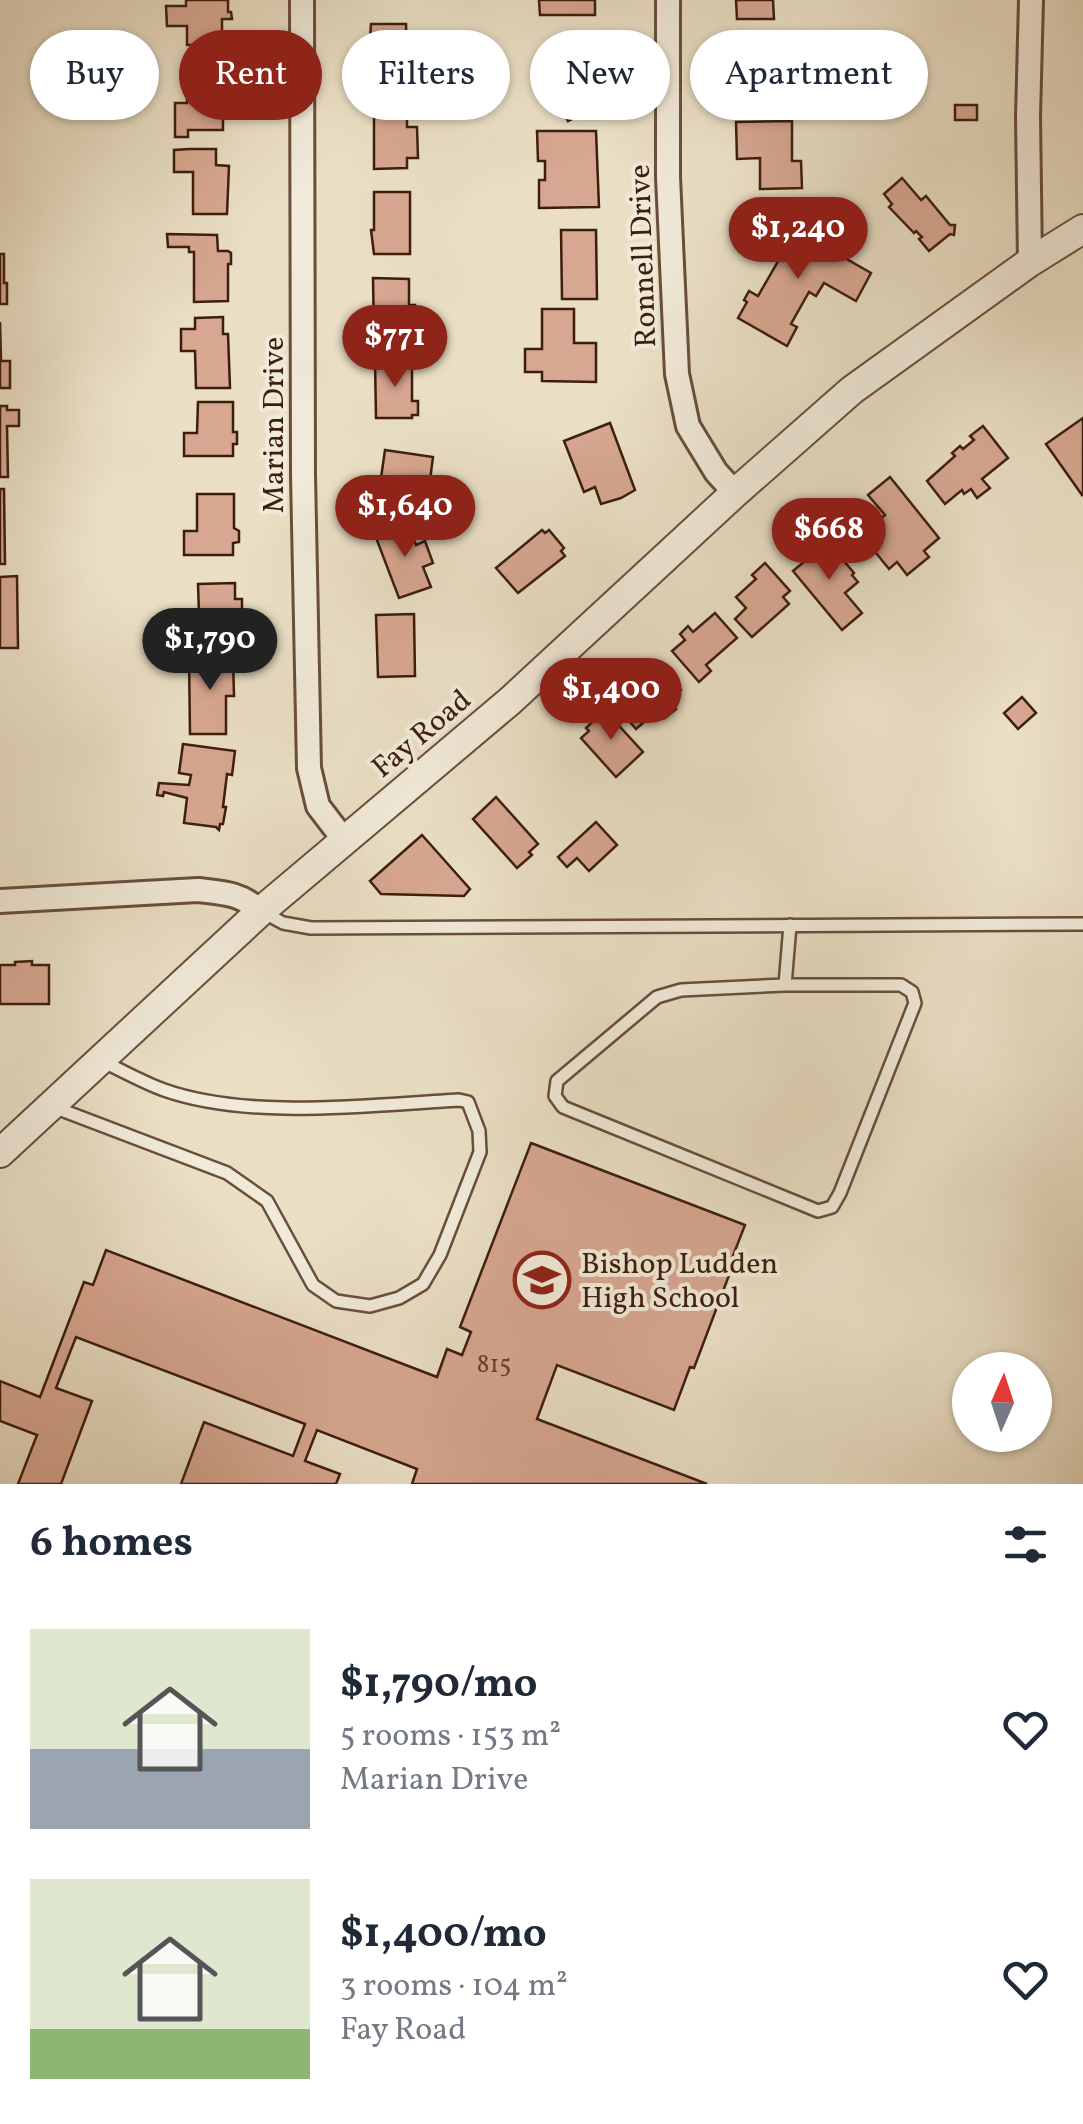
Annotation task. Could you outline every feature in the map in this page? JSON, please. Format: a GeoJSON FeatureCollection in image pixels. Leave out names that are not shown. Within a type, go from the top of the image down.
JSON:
{"type":"FeatureCollection","features":[{"type":"Feature","properties":{"kind":"street","name":"Marian Drive"},"geometry":{"type":"LineString","coordinates":[[302,0],[303,475],[309,768],[318,806],[344,840]]}},
{"type":"Feature","properties":{"kind":"street","name":"Ronnell Drive"},"geometry":{"type":"LineString","coordinates":[[668,0],[668,177],[677,374],[688,426],[716,472],[736,492]]}},
{"type":"Feature","properties":{"kind":"street"},"geometry":{"type":"LineString","coordinates":[[1030,262],[1031,0]]}},
{"type":"Feature","properties":{"kind":"street","name":"Fay Road"},"geometry":{"type":"LineString","coordinates":[[0,1152],[261,911],[510,702],[852,390],[1030,262],[1083,229]]}},
{"type":"Feature","properties":{"kind":"street"},"geometry":{"type":"LineString","coordinates":[[0,901],[198,890],[231,894],[246,899],[261,911]]}},
{"type":"Feature","properties":{"kind":"lane"},"geometry":{"type":"LineString","coordinates":[[261,911],[283,923],[310,928],[1083,924]]}},
{"type":"Feature","properties":{"kind":"lane"},"geometry":{"type":"LineString","coordinates":[[785,985],[790,926]]}},
{"type":"Feature","properties":{"kind":"lane"},"geometry":{"type":"LineString","coordinates":[[785,985],[901,985],[912,992],[915,1003],[832,1207],[818,1210],[800,1203],[563,1108],[555,1096],[558,1080],[657,997],[680,990],[785,985]]}},
{"type":"Feature","properties":{"kind":"lane"},"geometry":{"type":"LineString","coordinates":[[51,1106],[227,1173],[266,1201],[312,1286],[336,1301],[370,1306],[398,1298],[422,1284],[440,1255],[480,1152],[480,1132],[468,1102],[270,1108],[220,1104],[163,1090],[100,1060]]}},
{"type":"Feature","properties":{"kind":"building"},"geometry":{"type":"Polygon","coordinates":[[[186,0],[228,0],[232,19],[222,19],[222,30],[167,26],[166,6],[186,6],[186,0]]]}},
{"type":"Feature","properties":{"kind":"building"},"geometry":{"type":"Polygon","coordinates":[[[539,0],[595,0],[595,15],[540,15],[539,0]]]}},
{"type":"Feature","properties":{"kind":"building"},"geometry":{"type":"Polygon","coordinates":[[[736,0],[773,0],[774,19],[737,19],[736,0]]]}},
{"type":"Feature","properties":{"kind":"building"},"geometry":{"type":"Polygon","coordinates":[[[371,24],[406,24],[406,30],[371,30],[371,24]]]}},
{"type":"Feature","properties":{"kind":"building"},"geometry":{"type":"Polygon","coordinates":[[[175,103],[179,103],[179,120],[223,120],[223,130],[188,130],[188,137],[175,137],[175,103]]]}},
{"type":"Feature","properties":{"kind":"building"},"geometry":{"type":"Polygon","coordinates":[[[955,105],[977,105],[977,120],[955,120],[955,105]]]}},
{"type":"Feature","properties":{"kind":"building"},"geometry":{"type":"Polygon","coordinates":[[[374,120],[407,120],[407,127],[417,127],[418,158],[407,158],[407,168],[374,169],[374,120]]]}},
{"type":"Feature","properties":{"kind":"building"},"geometry":{"type":"Polygon","coordinates":[[[792,121],[792,161],[801,161],[802,188],[760,189],[760,158],[737,159],[736,122],[792,121]]]}},
{"type":"Feature","properties":{"kind":"building"},"geometry":{"type":"Polygon","coordinates":[[[537,131],[596,131],[599,207],[539,208],[539,180],[545,180],[545,161],[538,161],[537,131]]]}},
{"type":"Feature","properties":{"kind":"building"},"geometry":{"type":"Polygon","coordinates":[[[216,149],[216,165],[229,166],[227,214],[193,214],[193,172],[174,172],[174,150],[216,149]]]}},
{"type":"Feature","properties":{"kind":"building"},"geometry":{"type":"Polygon","coordinates":[[[902,178],[921,200],[926,196],[950,225],[955,225],[954,235],[929,251],[919,239],[922,237],[889,207],[892,204],[884,194],[902,178]]]}},
{"type":"Feature","properties":{"kind":"building"},"geometry":{"type":"Polygon","coordinates":[[[374,192],[410,192],[410,254],[374,254],[374,192]]]}},
{"type":"Feature","properties":{"kind":"building"},"geometry":{"type":"Polygon","coordinates":[[[780,221],[871,273],[856,301],[824,283],[816,296],[809,292],[791,324],[797,327],[787,346],[738,318],[749,291],[758,296],[780,258],[764,249],[780,221]]]}},
{"type":"Feature","properties":{"kind":"building"},"geometry":{"type":"Polygon","coordinates":[[[561,230],[596,230],[597,299],[562,299],[561,230]]]}},
{"type":"Feature","properties":{"kind":"building"},"geometry":{"type":"Polygon","coordinates":[[[167,234],[217,235],[218,251],[231,253],[228,301],[194,302],[194,252],[189,252],[189,247],[168,247],[167,234]]]}},
{"type":"Feature","properties":{"kind":"building"},"geometry":{"type":"Polygon","coordinates":[[[0,254],[4,254],[7,304],[0,304],[0,254]]]}},
{"type":"Feature","properties":{"kind":"building"},"geometry":{"type":"Polygon","coordinates":[[[373,278],[409,279],[409,305],[415,305],[415,315],[409,315],[409,339],[374,338],[373,278]]]}},
{"type":"Feature","properties":{"kind":"building"},"geometry":{"type":"Polygon","coordinates":[[[542,309],[574,309],[574,343],[596,343],[596,382],[542,381],[542,372],[525,372],[525,349],[542,349],[542,309]]]}},
{"type":"Feature","properties":{"kind":"building"},"geometry":{"type":"Polygon","coordinates":[[[223,317],[223,334],[228,334],[230,388],[196,388],[195,351],[181,351],[181,329],[195,329],[195,318],[223,317]]]}},
{"type":"Feature","properties":{"kind":"building"},"geometry":{"type":"Polygon","coordinates":[[[0,322],[1,361],[10,361],[10,388],[0,388],[0,322]]]}},
{"type":"Feature","properties":{"kind":"building"},"geometry":{"type":"Polygon","coordinates":[[[375,360],[412,360],[412,401],[418,401],[418,415],[376,418],[375,360]]]}},
{"type":"Feature","properties":{"kind":"building"},"geometry":{"type":"Polygon","coordinates":[[[198,402],[233,402],[237,444],[233,444],[233,456],[184,456],[184,433],[197,433],[198,402]]]}},
{"type":"Feature","properties":{"kind":"building"},"geometry":{"type":"Polygon","coordinates":[[[0,406],[19,410],[19,426],[7,426],[8,477],[0,477],[0,406]]]}},
{"type":"Feature","properties":{"kind":"building"},"geometry":{"type":"Polygon","coordinates":[[[1083,418],[1083,494],[1082,495],[1046,444],[1083,418]]]}},
{"type":"Feature","properties":{"kind":"building"},"geometry":{"type":"Polygon","coordinates":[[[610,423],[635,490],[601,504],[595,487],[584,492],[564,441],[610,423]]]}},
{"type":"Feature","properties":{"kind":"building"},"geometry":{"type":"Polygon","coordinates":[[[983,426],[1008,458],[982,479],[990,488],[977,498],[971,489],[964,494],[962,490],[945,504],[927,481],[955,456],[952,453],[960,446],[963,449],[974,440],[970,436],[983,426]]]}},
{"type":"Feature","properties":{"kind":"building"},"geometry":{"type":"Polygon","coordinates":[[[385,450],[433,457],[429,488],[417,486],[413,517],[403,515],[403,521],[397,520],[398,515],[374,512],[385,450]]]}},
{"type":"Feature","properties":{"kind":"building"},"geometry":{"type":"Polygon","coordinates":[[[890,477],[939,538],[924,551],[929,557],[907,575],[897,562],[889,569],[859,532],[885,515],[868,495],[890,477]]]}},
{"type":"Feature","properties":{"kind":"building"},"geometry":{"type":"Polygon","coordinates":[[[0,489],[4,489],[5,564],[0,564],[0,489]]]}},
{"type":"Feature","properties":{"kind":"building"},"geometry":{"type":"Polygon","coordinates":[[[197,494],[234,494],[234,528],[239,531],[239,542],[233,543],[233,555],[184,555],[184,531],[197,531],[197,494]]]}},
{"type":"Feature","properties":{"kind":"building"},"geometry":{"type":"Polygon","coordinates":[[[408,523],[416,545],[425,541],[433,563],[423,567],[431,587],[399,598],[375,535],[408,523]]]}},
{"type":"Feature","properties":{"kind":"building"},"geometry":{"type":"Polygon","coordinates":[[[542,530],[549,530],[564,548],[561,551],[565,556],[518,593],[496,568],[542,530]]]}},
{"type":"Feature","properties":{"kind":"building"},"geometry":{"type":"Polygon","coordinates":[[[824,539],[829,545],[826,547],[839,561],[842,559],[858,582],[845,593],[862,613],[842,630],[793,571],[824,539]]]}},
{"type":"Feature","properties":{"kind":"building"},"geometry":{"type":"Polygon","coordinates":[[[765,563],[790,591],[783,597],[789,604],[752,637],[735,619],[746,608],[736,597],[756,579],[752,575],[765,563]]]}},
{"type":"Feature","properties":{"kind":"building"},"geometry":{"type":"Polygon","coordinates":[[[17,576],[18,648],[0,648],[0,577],[17,576]]]}},
{"type":"Feature","properties":{"kind":"building"},"geometry":{"type":"Polygon","coordinates":[[[235,583],[235,599],[242,599],[242,611],[235,611],[235,646],[200,646],[198,584],[235,583]]]}},
{"type":"Feature","properties":{"kind":"building"},"geometry":{"type":"Polygon","coordinates":[[[715,613],[737,638],[706,665],[711,671],[699,682],[672,651],[685,640],[680,634],[688,626],[693,632],[715,613]]]}},
{"type":"Feature","properties":{"kind":"building"},"geometry":{"type":"Polygon","coordinates":[[[414,614],[415,676],[378,677],[376,615],[414,614]]]}},
{"type":"Feature","properties":{"kind":"building"},"geometry":{"type":"Polygon","coordinates":[[[233,656],[234,696],[226,696],[226,734],[190,734],[189,657],[233,656]]]}},
{"type":"Feature","properties":{"kind":"building"},"geometry":{"type":"Polygon","coordinates":[[[659,664],[681,690],[669,701],[676,709],[665,718],[658,710],[636,729],[618,708],[631,697],[627,692],[637,683],[635,680],[659,664]]]}},
{"type":"Feature","properties":{"kind":"building"},"geometry":{"type":"Polygon","coordinates":[[[1022,697],[1036,713],[1018,729],[1004,713],[1022,697]]]}},
{"type":"Feature","properties":{"kind":"building"},"geometry":{"type":"Polygon","coordinates":[[[607,708],[643,752],[616,777],[581,738],[607,708]]]}},
{"type":"Feature","properties":{"kind":"building"},"geometry":{"type":"Polygon","coordinates":[[[183,744],[235,751],[232,775],[227,774],[226,807],[219,830],[184,823],[187,798],[164,792],[163,796],[157,795],[159,783],[189,785],[191,775],[179,773],[183,744]]]}},
{"type":"Feature","properties":{"kind":"building"},"geometry":{"type":"Polygon","coordinates":[[[496,797],[538,844],[517,868],[473,819],[496,797]]]}},
{"type":"Feature","properties":{"kind":"building"},"geometry":{"type":"Polygon","coordinates":[[[596,822],[617,845],[589,871],[577,858],[567,867],[558,857],[596,822]]]}},
{"type":"Feature","properties":{"kind":"building"},"geometry":{"type":"Polygon","coordinates":[[[422,835],[470,889],[464,896],[381,894],[370,881],[422,835]]]}},
{"type":"Feature","properties":{"kind":"building"},"geometry":{"type":"Polygon","coordinates":[[[32,961],[32,965],[49,965],[49,1004],[0,1004],[0,965],[32,961]]]}},
{"type":"Feature","properties":{"kind":"building"},"geometry":{"type":"Polygon","coordinates":[[[531,1143],[745,1225],[694,1368],[690,1367],[674,1410],[557,1365],[537,1419],[707,1484],[412,1484],[417,1469],[317,1430],[305,1461],[340,1474],[336,1484],[181,1484],[204,1422],[293,1456],[305,1424],[76,1337],[56,1388],[92,1401],[61,1484],[18,1484],[37,1435],[0,1421],[0,1381],[40,1397],[84,1282],[93,1285],[106,1250],[437,1377],[447,1349],[462,1355],[471,1332],[460,1327],[531,1143]]]}},
{"type":"Feature","properties":{"kind":"place","name":"Bishop Ludden High School"},"geometry":{"type":"Point","coordinates":[542,1280]}}]}
